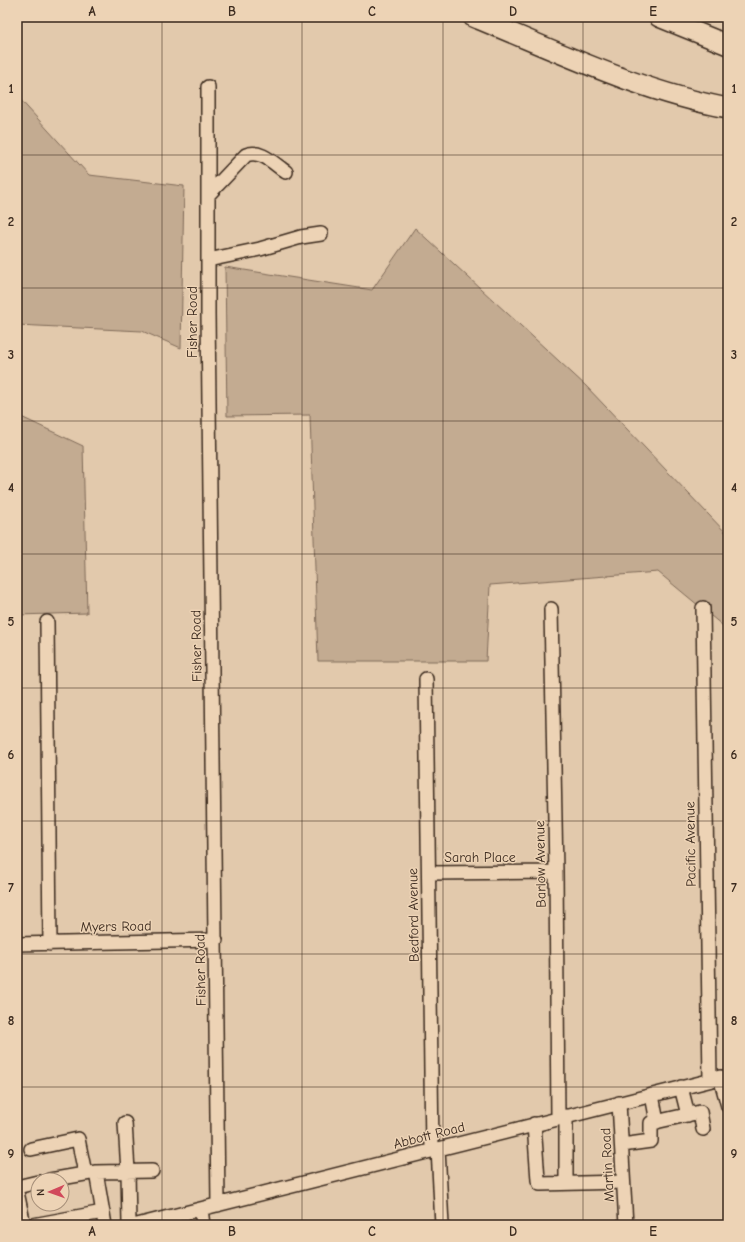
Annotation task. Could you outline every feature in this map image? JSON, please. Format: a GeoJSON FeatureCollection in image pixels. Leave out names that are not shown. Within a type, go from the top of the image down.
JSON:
{"type":"FeatureCollection","features":[{"type":"Feature","properties":{"kind":"highway"},"geometry":{"type":"LineString","coordinates":[[473,17],[621,77],[683,97],[728,108]]}},
{"type":"Feature","properties":{"kind":"highway"},"geometry":{"type":"LineString","coordinates":[[659,17],[728,45]]}},
{"type":"Feature","properties":{"kind":"street","name":"Fisher Road"},"geometry":{"type":"LineString","coordinates":[[208,87],[208,260],[218,1205]]}},
{"type":"Feature","properties":{"kind":"street"},"geometry":{"type":"LineString","coordinates":[[208,195],[246,155],[253,152],[260,154],[286,172]]}},
{"type":"Feature","properties":{"kind":"street"},"geometry":{"type":"LineString","coordinates":[[208,260],[260,249],[301,237],[321,234]]}},
{"type":"Feature","properties":{"kind":"street","name":"Pacific Avenue"},"geometry":{"type":"LineString","coordinates":[[703,608],[719,1078],[728,1106]]}},
{"type":"Feature","properties":{"kind":"street","name":"Barlow Avenue"},"geometry":{"type":"LineString","coordinates":[[551,609],[562,1117],[566,1183]]}},
{"type":"Feature","properties":{"kind":"street"},"geometry":{"type":"LineString","coordinates":[[47,622],[50,944]]}},
{"type":"Feature","properties":{"kind":"street","name":"Bedford Avenue"},"geometry":{"type":"LineString","coordinates":[[426,679],[428,873],[435,1149],[442,1225]]}},
{"type":"Feature","properties":{"kind":"street","name":"Sarah Place"},"geometry":{"type":"LineString","coordinates":[[428,873],[556,872]]}},
{"type":"Feature","properties":{"kind":"street","name":"Myers Road"},"geometry":{"type":"LineString","coordinates":[[17,944],[216,940]]}},
{"type":"Feature","properties":{"kind":"street","name":"Abbott Road"},"geometry":{"type":"LineString","coordinates":[[137,1225],[719,1078]]}},
{"type":"Feature","properties":{"kind":"street"},"geometry":{"type":"LineString","coordinates":[[681,1087],[688,1115]]}},
{"type":"Feature","properties":{"kind":"street"},"geometry":{"type":"LineString","coordinates":[[652,1095],[657,1122]]}},
{"type":"Feature","properties":{"kind":"street","name":"Martin Road"},"geometry":{"type":"LineString","coordinates":[[620,1102],[626,1225]]}},
{"type":"Feature","properties":{"kind":"street"},"geometry":{"type":"LineString","coordinates":[[622,1145],[651,1141],[651,1123],[700,1112],[703,1129]]}},
{"type":"Feature","properties":{"kind":"street"},"geometry":{"type":"LineString","coordinates":[[125,1123],[129,1225]]}},
{"type":"Feature","properties":{"kind":"street"},"geometry":{"type":"LineString","coordinates":[[534,1124],[538,1180],[540,1184],[623,1182]]}},
{"type":"Feature","properties":{"kind":"street"},"geometry":{"type":"LineString","coordinates":[[31,1149],[78,1139],[91,1172],[104,1219],[33,1225]]}},
{"type":"Feature","properties":{"kind":"street"},"geometry":{"type":"LineString","coordinates":[[70,1176],[91,1172],[152,1171]]}},
{"type":"Feature","properties":{"kind":"street"},"geometry":{"type":"LineString","coordinates":[[17,1187],[30,1184]]}},
{"type":"Feature","properties":{"kind":"street"},"geometry":{"type":"LineString","coordinates":[[17,1192],[24,1225]]}},
{"type":"Feature","properties":{"kind":"street"},"geometry":{"type":"LineString","coordinates":[[201,1209],[203,1225]]}},
{"type":"Feature","properties":{"kind":"shaded area"},"geometry":{"type":"Polygon","coordinates":[[[17,96],[89,175],[184,186],[181,348],[142,331],[17,325],[17,96]]]}},
{"type":"Feature","properties":{"kind":"shaded area"},"geometry":{"type":"Polygon","coordinates":[[[415,228],[586,386],[728,535],[728,630],[658,572],[490,585],[486,661],[318,661],[310,415],[227,416],[225,267],[372,290],[415,228]]]}},
{"type":"Feature","properties":{"kind":"shaded area"},"geometry":{"type":"Polygon","coordinates":[[[17,415],[83,446],[87,613],[17,615],[17,415]]]}}]}
